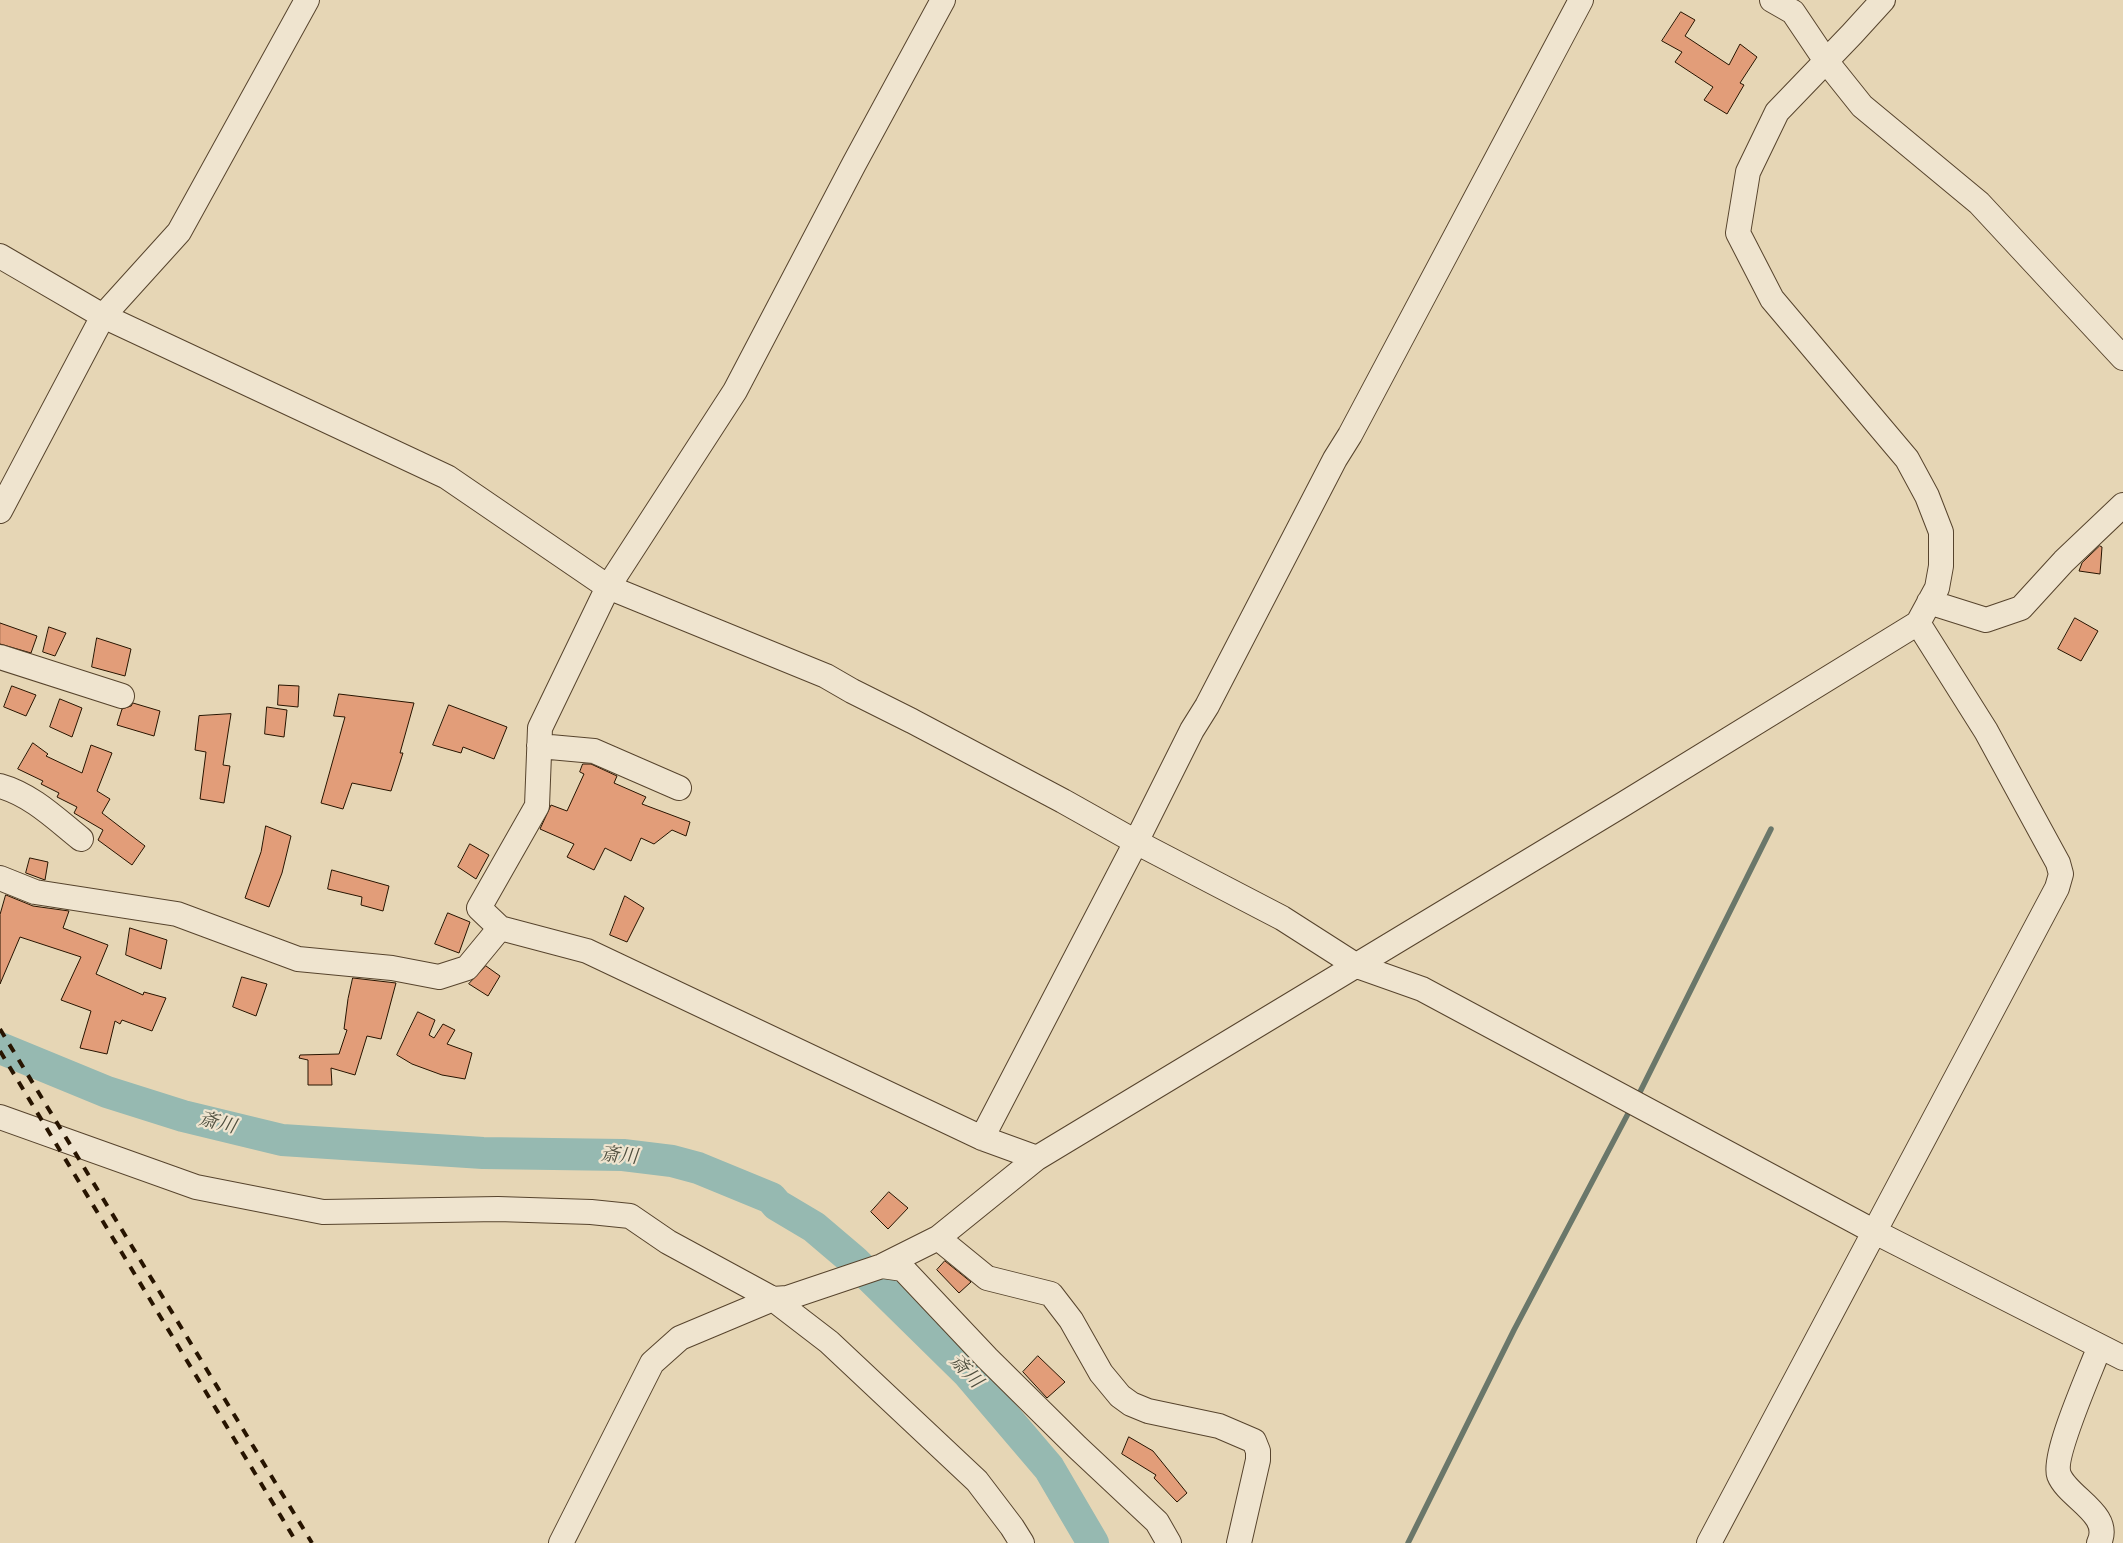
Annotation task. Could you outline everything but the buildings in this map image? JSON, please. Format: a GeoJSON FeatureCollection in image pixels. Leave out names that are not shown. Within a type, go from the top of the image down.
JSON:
{"type":"FeatureCollection","features":[{"type":"Feature","properties":{"kind":"street"},"geometry":{"type":"LineString","coordinates":[[0,511],[104,316],[179,232],[307,0]]}},
{"type":"Feature","properties":{"kind":"street"},"geometry":{"type":"LineString","coordinates":[[943,0],[854,164],[735,391],[608,587],[540,728],[537,806],[479,908],[500,928],[586,951],[982,1138],[1038,1158]]}},
{"type":"Feature","properties":{"kind":"street"},"geometry":{"type":"LineString","coordinates":[[982,1138],[1192,730],[1207,706],[1335,459],[1350,435],[1581,0]]}},
{"type":"Feature","properties":{"kind":"street"},"geometry":{"type":"LineString","coordinates":[[1772,0],[1793,12],[1826,62],[1862,106],[1979,203],[2123,358]]}},
{"type":"Feature","properties":{"kind":"street"},"geometry":{"type":"LineString","coordinates":[[561,1543],[652,1363],[680,1338],[780,1298],[882,1266],[938,1238],[1038,1158],[1918,624],[1937,588],[1940,566],[1940,532],[1927,496],[1907,459],[1772,299],[1738,233],[1748,172],[1777,112],[1826,62],[1882,0]]}},
{"type":"Feature","properties":{"kind":"street"},"geometry":{"type":"LineString","coordinates":[[0,256],[104,316],[447,477],[608,587],[826,676],[1282,918],[1357,966],[1422,989],[1873,1230],[2099,1348],[2123,1358]]}},
{"type":"Feature","properties":{"kind":"street"},"geometry":{"type":"LineString","coordinates":[[1930,602],[1986,620],[2021,608],[2064,561],[2123,505]]}},
{"type":"Feature","properties":{"kind":"street"},"geometry":{"type":"LineString","coordinates":[[1709,1543],[1821,1333],[1873,1230],[2057,888],[2061,874],[2058,863],[1986,731],[1918,624]]}},
{"type":"Feature","properties":{"kind":"street"},"geometry":{"type":"LineString","coordinates":[[0,657],[122,696]]}},
{"type":"Feature","properties":{"kind":"street"},"geometry":{"type":"LineString","coordinates":[[539,746],[594,751],[679,788]]}},
{"type":"Feature","properties":{"kind":"street"},"geometry":{"type":"LineString","coordinates":[[0,786],[18,791],[81,839]]}},
{"type":"Feature","properties":{"kind":"street"},"geometry":{"type":"LineString","coordinates":[[0,878],[35,892],[177,914],[298,959],[392,968],[439,977],[467,968],[500,928]]}},
{"type":"Feature","properties":{"kind":"street"},"geometry":{"type":"LineString","coordinates":[[0,1117],[196,1187],[323,1212],[498,1209],[591,1212],[630,1216],[668,1242],[780,1298],[830,1342],[977,1481],[1022,1543]]}},
{"type":"Feature","properties":{"kind":"street"},"geometry":{"type":"LineString","coordinates":[[938,1238],[986,1278],[1051,1294],[1071,1320],[1101,1373],[1120,1396],[1131,1404],[1148,1411],[1219,1426],[1254,1441],[1258,1452],[1258,1460],[1239,1543]]}},
{"type":"Feature","properties":{"kind":"street"},"geometry":{"type":"LineString","coordinates":[[882,1266],[903,1269],[1077,1448],[1157,1522],[1169,1543]]}},
{"type":"Feature","properties":{"kind":"street"},"geometry":{"type":"LineString","coordinates":[[2098,1543],[2102,1530],[2100,1522],[2066,1487],[2059,1474],[2058,1466],[2065,1436],[2099,1348]]}},
{"type":"Feature","properties":{"kind":"waterway"},"geometry":{"type":"LineString","coordinates":[[1637,1098],[1771,829]]}},
{"type":"Feature","properties":{"kind":"waterway","name":"斎川"},"geometry":{"type":"LineString","coordinates":[[0,1048],[107,1092],[183,1116],[282,1140],[483,1153],[623,1155],[672,1161],[698,1168],[771,1198],[777,1205],[814,1227],[854,1261],[968,1373],[1049,1468],[1093,1543]]}},
{"type":"Feature","properties":{"kind":"waterway"},"geometry":{"type":"LineString","coordinates":[[1408,1543],[1514,1330],[1631,1108]]}},
{"type":"Feature","properties":{"kind":"railway"},"geometry":{"type":"LineString","coordinates":[[0,1029],[312,1543]]}},
{"type":"Feature","properties":{"kind":"railway"},"geometry":{"type":"LineString","coordinates":[[0,1051],[297,1543]]}}]}
